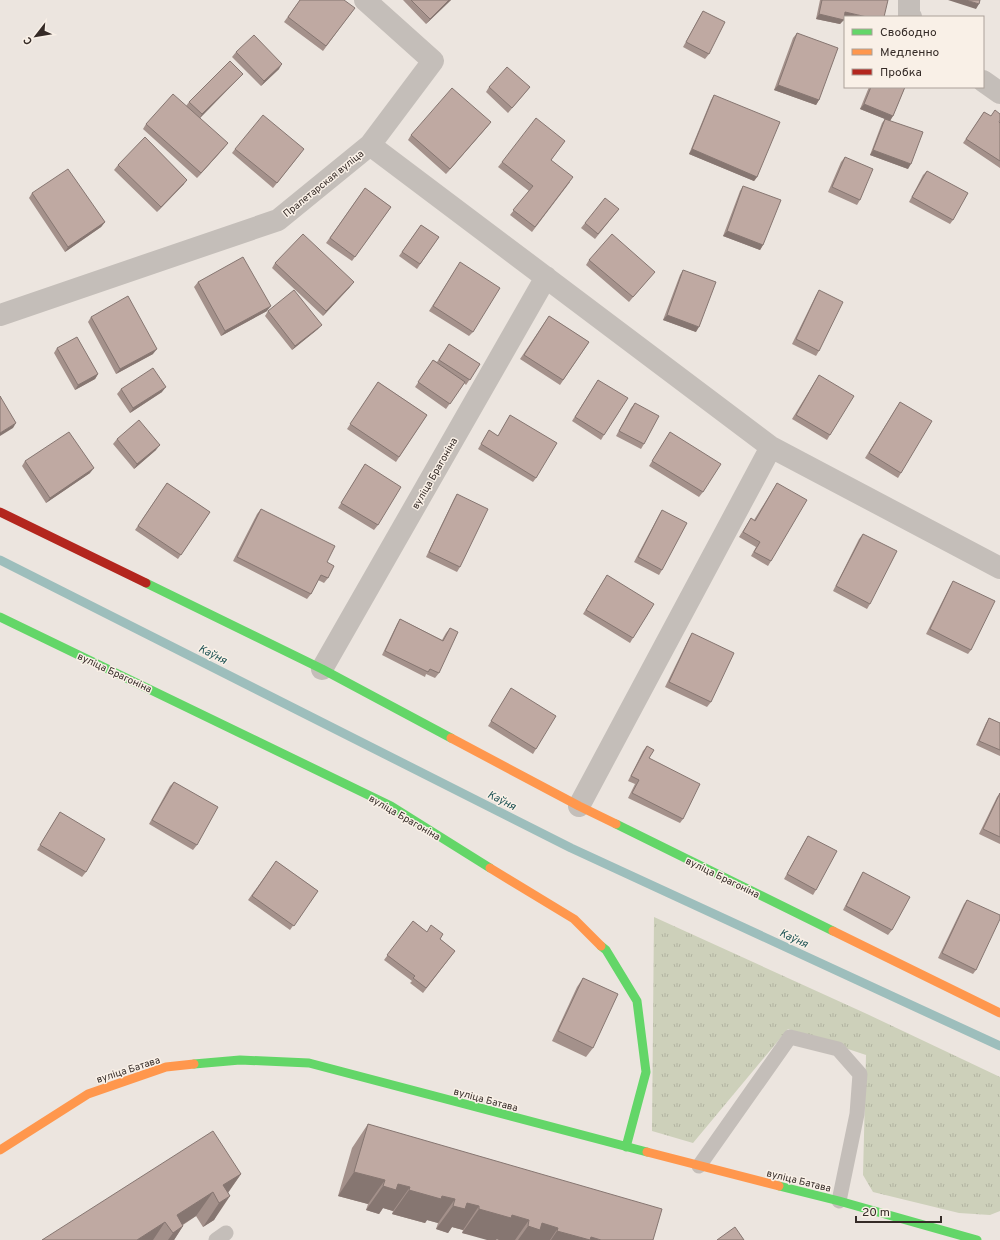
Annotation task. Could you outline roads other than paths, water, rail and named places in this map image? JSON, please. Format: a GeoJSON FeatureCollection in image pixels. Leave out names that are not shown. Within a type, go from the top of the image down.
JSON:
{"type":"FeatureCollection","features":[{"type":"Feature","properties":{"kind":"street","name":"Пралетарская вуліца"},"geometry":{"type":"LineString","coordinates":[[0,315],[278,220],[370,145],[433,61],[365,0]]}},
{"type":"Feature","properties":{"kind":"street"},"geometry":{"type":"LineString","coordinates":[[984,82],[1000,93]]}},
{"type":"Feature","properties":{"kind":"street"},"geometry":{"type":"LineString","coordinates":[[370,145],[772,448],[1000,568]]}},
{"type":"Feature","properties":{"kind":"street","name":"вуліца Брагоніна"},"geometry":{"type":"LineString","coordinates":[[322,669],[546,278]]}},
{"type":"Feature","properties":{"kind":"street"},"geometry":{"type":"LineString","coordinates":[[579,806],[772,448]]}},
{"type":"Feature","properties":{"kind":"street","name":"вуліца Брагоніна"},"geometry":{"type":"LineString","coordinates":[[0,512],[322,669],[579,806],[1000,1013]]}},
{"type":"Feature","properties":{"kind":"street","name":"вуліца Брагоніна"},"geometry":{"type":"LineString","coordinates":[[0,617],[391,806],[471,857],[574,919],[606,950],[637,1001],[646,1072],[626,1147]]}},
{"type":"Feature","properties":{"kind":"street","name":"вуліца Батава"},"geometry":{"type":"LineString","coordinates":[[0,1150],[88,1094],[166,1067],[240,1060],[308,1063],[699,1166],[839,1201],[977,1240]]}},
{"type":"Feature","properties":{"kind":"lane"},"geometry":{"type":"LineString","coordinates":[[699,1166],[790,1037],[838,1049],[860,1074],[857,1114],[839,1201]]}},
{"type":"Feature","properties":{"kind":"waterway","name":"Каўня"},"geometry":{"type":"LineString","coordinates":[[0,560],[571,848],[1000,1046]]}}]}
